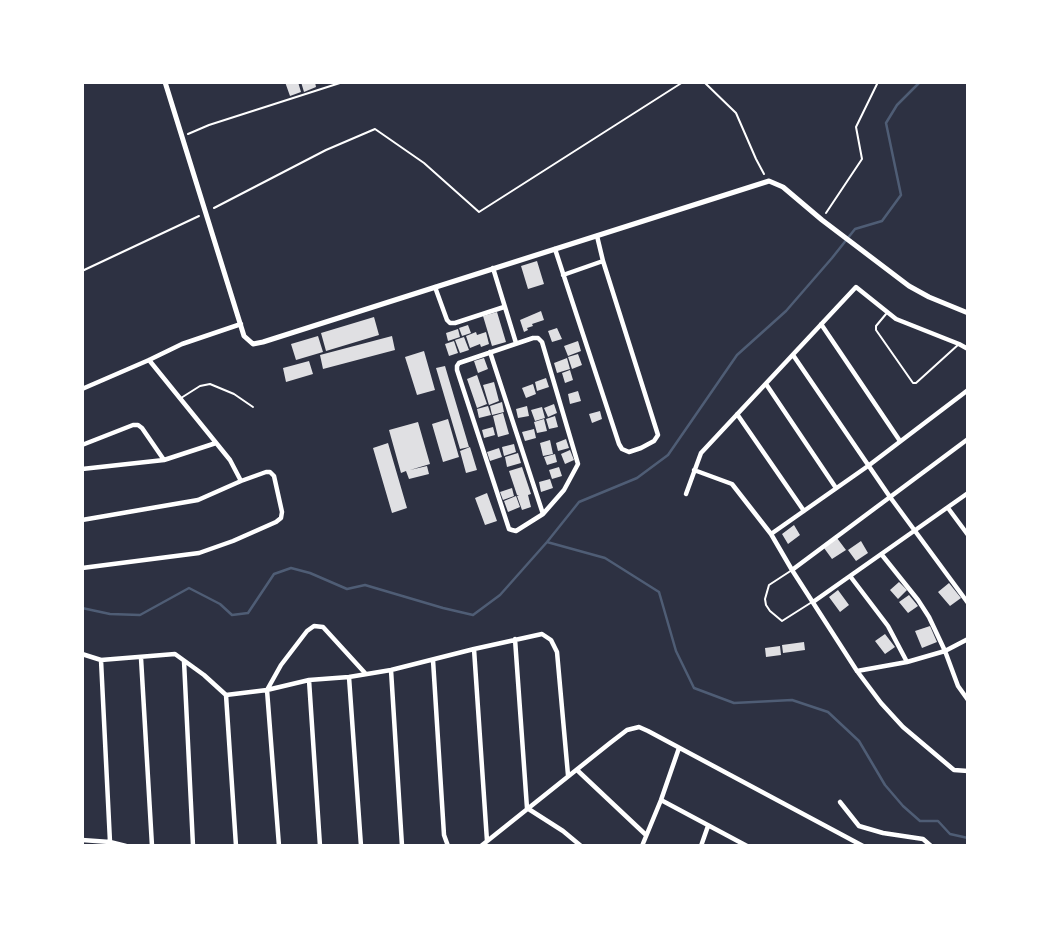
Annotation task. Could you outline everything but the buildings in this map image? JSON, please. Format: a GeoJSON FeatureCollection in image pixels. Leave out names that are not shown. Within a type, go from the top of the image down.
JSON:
{"type":"FeatureCollection","features":[{"type":"Feature","properties":{"kind":"street"},"geometry":{"type":"LineString","coordinates":[[165,82],[244,336],[253,344],[769,181],[783,187],[909,286],[968,313]]}},
{"type":"Feature","properties":{"kind":"street"},"geometry":{"type":"LineString","coordinates":[[555,249],[619,444],[629,452],[654,441],[658,435],[597,236]]}},
{"type":"Feature","properties":{"kind":"street"},"geometry":{"type":"LineString","coordinates":[[564,275],[603,261]]}},
{"type":"Feature","properties":{"kind":"street"},"geometry":{"type":"LineString","coordinates":[[493,268],[516,343]]}},
{"type":"Feature","properties":{"kind":"street"},"geometry":{"type":"LineString","coordinates":[[435,287],[450,323],[504,307]]}},
{"type":"Feature","properties":{"kind":"street"},"geometry":{"type":"LineString","coordinates":[[686,494],[701,453],[856,287],[896,319],[968,349]]}},
{"type":"Feature","properties":{"kind":"street"},"geometry":{"type":"LineString","coordinates":[[82,389],[182,344],[241,324]]}},
{"type":"Feature","properties":{"kind":"street"},"geometry":{"type":"LineString","coordinates":[[821,324],[900,441]]}},
{"type":"Feature","properties":{"kind":"street"},"geometry":{"type":"LineString","coordinates":[[533,338],[542,341],[579,464],[564,490],[543,514],[516,531],[509,528],[457,370],[459,363],[516,343],[533,338]]}},
{"type":"Feature","properties":{"kind":"street"},"geometry":{"type":"LineString","coordinates":[[490,352],[543,514]]}},
{"type":"Feature","properties":{"kind":"street"},"geometry":{"type":"LineString","coordinates":[[793,355],[868,466],[968,603]]}},
{"type":"Feature","properties":{"kind":"street"},"geometry":{"type":"LineString","coordinates":[[149,360],[230,460],[241,481]]}},
{"type":"Feature","properties":{"kind":"street"},"geometry":{"type":"LineString","coordinates":[[766,384],[836,488]]}},
{"type":"Feature","properties":{"kind":"street"},"geometry":{"type":"LineString","coordinates":[[771,534],[868,466],[968,390]]}},
{"type":"Feature","properties":{"kind":"street"},"geometry":{"type":"LineString","coordinates":[[737,414],[804,511]]}},
{"type":"Feature","properties":{"kind":"street"},"geometry":{"type":"LineString","coordinates":[[82,445],[138,425],[164,460]]}},
{"type":"Feature","properties":{"kind":"street"},"geometry":{"type":"LineString","coordinates":[[792,570],[968,439]]}},
{"type":"Feature","properties":{"kind":"street"},"geometry":{"type":"LineString","coordinates":[[82,469],[164,460],[216,443]]}},
{"type":"Feature","properties":{"kind":"street"},"geometry":{"type":"LineString","coordinates":[[694,470],[732,484],[771,534],[857,671],[902,727],[954,770],[968,771]]}},
{"type":"Feature","properties":{"kind":"street"},"geometry":{"type":"LineString","coordinates":[[82,520],[198,500],[266,472],[274,475],[282,512],[276,522],[199,553],[82,568]]}},
{"type":"Feature","properties":{"kind":"street"},"geometry":{"type":"LineString","coordinates":[[813,602],[968,493]]}},
{"type":"Feature","properties":{"kind":"street"},"geometry":{"type":"LineString","coordinates":[[948,508],[968,535]]}},
{"type":"Feature","properties":{"kind":"street"},"geometry":{"type":"LineString","coordinates":[[881,554],[929,617],[958,686],[968,701]]}},
{"type":"Feature","properties":{"kind":"street"},"geometry":{"type":"LineString","coordinates":[[850,576],[888,626],[907,662]]}},
{"type":"Feature","properties":{"kind":"street"},"geometry":{"type":"LineString","coordinates":[[279,846],[267,690],[281,664],[314,626],[323,627],[365,673]]}},
{"type":"Feature","properties":{"kind":"street"},"geometry":{"type":"LineString","coordinates":[[226,695],[267,690],[309,680],[391,670],[541,634],[551,640],[557,652],[568,775]]}},
{"type":"Feature","properties":{"kind":"street"},"geometry":{"type":"LineString","coordinates":[[515,639],[527,808]]}},
{"type":"Feature","properties":{"kind":"street"},"geometry":{"type":"LineString","coordinates":[[857,671],[945,652],[968,639]]}},
{"type":"Feature","properties":{"kind":"street"},"geometry":{"type":"LineString","coordinates":[[474,649],[487,841]]}},
{"type":"Feature","properties":{"kind":"street"},"geometry":{"type":"LineString","coordinates":[[82,654],[101,660],[175,654],[226,695],[236,846]]}},
{"type":"Feature","properties":{"kind":"street"},"geometry":{"type":"LineString","coordinates":[[141,658],[152,846]]}},
{"type":"Feature","properties":{"kind":"street"},"geometry":{"type":"LineString","coordinates":[[101,660],[110,842]]}},
{"type":"Feature","properties":{"kind":"street"},"geometry":{"type":"LineString","coordinates":[[433,660],[444,835],[448,846]]}},
{"type":"Feature","properties":{"kind":"street"},"geometry":{"type":"LineString","coordinates":[[184,661],[194,846]]}},
{"type":"Feature","properties":{"kind":"street"},"geometry":{"type":"LineString","coordinates":[[391,670],[402,846]]}},
{"type":"Feature","properties":{"kind":"street"},"geometry":{"type":"LineString","coordinates":[[349,677],[361,846]]}},
{"type":"Feature","properties":{"kind":"street"},"geometry":{"type":"LineString","coordinates":[[309,680],[320,846]]}},
{"type":"Feature","properties":{"kind":"street"},"geometry":{"type":"LineString","coordinates":[[481,846],[627,730],[639,727],[863,846]]}},
{"type":"Feature","properties":{"kind":"street"},"geometry":{"type":"LineString","coordinates":[[642,846],[679,748]]}},
{"type":"Feature","properties":{"kind":"street"},"geometry":{"type":"LineString","coordinates":[[577,770],[646,835]]}},
{"type":"Feature","properties":{"kind":"street"},"geometry":{"type":"LineString","coordinates":[[661,800],[747,846]]}},
{"type":"Feature","properties":{"kind":"street"},"geometry":{"type":"LineString","coordinates":[[840,802],[859,825],[923,839],[931,846]]}},
{"type":"Feature","properties":{"kind":"street"},"geometry":{"type":"LineString","coordinates":[[527,808],[564,831],[581,846]]}},
{"type":"Feature","properties":{"kind":"street"},"geometry":{"type":"LineString","coordinates":[[701,846],[708,826]]}},
{"type":"Feature","properties":{"kind":"street"},"geometry":{"type":"LineString","coordinates":[[82,841],[110,842],[125,846]]}},
{"type":"Feature","properties":{"kind":"lane"},"geometry":{"type":"LineString","coordinates":[[887,313],[876,326],[876,330],[914,383],[959,344]]}},
{"type":"Feature","properties":{"kind":"lane"},"geometry":{"type":"LineString","coordinates":[[180,399],[200,386],[210,384],[234,394],[253,407]]}},
{"type":"Feature","properties":{"kind":"lane"},"geometry":{"type":"LineString","coordinates":[[792,570],[769,585],[766,605],[782,621],[813,602]]}},
{"type":"Feature","properties":{"kind":"path"},"geometry":{"type":"LineString","coordinates":[[183,137],[209,125],[343,82]]}},
{"type":"Feature","properties":{"kind":"path"},"geometry":{"type":"LineString","coordinates":[[82,271],[205,213],[326,150],[375,129],[424,163],[479,212],[683,82]]}},
{"type":"Feature","properties":{"kind":"path"},"geometry":{"type":"LineString","coordinates":[[704,82],[736,113],[769,181]]}},
{"type":"Feature","properties":{"kind":"path"},"geometry":{"type":"LineString","coordinates":[[822,220],[862,159],[856,127],[878,82]]}},
{"type":"Feature","properties":{"kind":"waterway"},"geometry":{"type":"LineString","coordinates":[[82,608],[110,614],[140,615],[189,588],[220,604],[232,615],[248,613],[274,574],[291,568],[347,589],[365,585],[473,615],[500,595],[579,502],[637,478],[668,455],[737,355],[786,311],[855,229],[882,221],[901,195],[886,123],[897,105],[920,82]]}},
{"type":"Feature","properties":{"kind":"waterway"},"geometry":{"type":"LineString","coordinates":[[547,542],[605,558],[659,592],[676,651],[694,688],[734,703],[792,700],[828,712],[859,741],[885,785],[903,806],[920,821],[938,821],[950,834],[968,838]]}}]}
